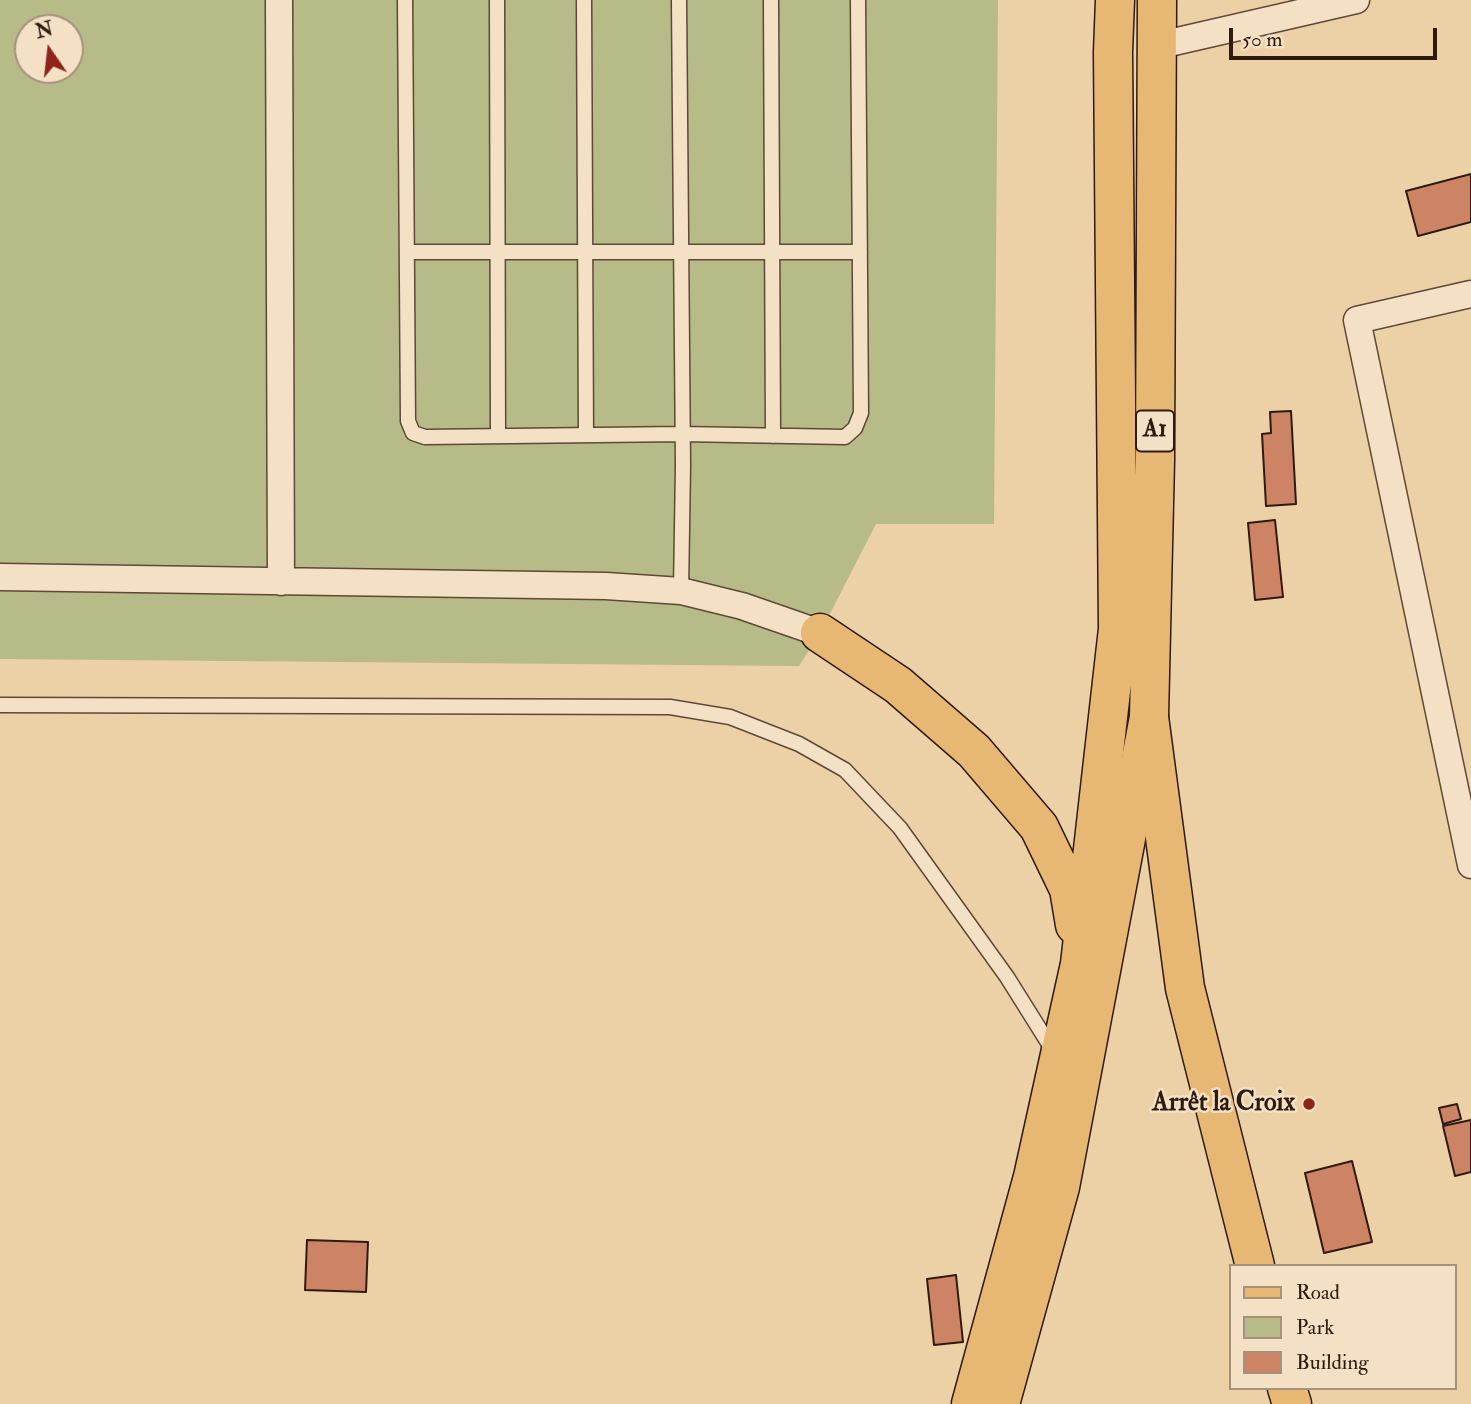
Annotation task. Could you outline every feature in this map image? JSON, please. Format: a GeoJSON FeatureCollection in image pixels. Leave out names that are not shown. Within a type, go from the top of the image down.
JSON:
{"type":"FeatureCollection","features":[{"type":"Feature","properties":{"kind":"main road","name":"A1"},"geometry":{"type":"LineString","coordinates":[[1080,964],[1118,629],[1113,52],[1115,0]]}},
{"type":"Feature","properties":{"kind":"main road","name":"A1"},"geometry":{"type":"LineString","coordinates":[[1157,0],[1155,461],[1149,717],[1185,988],[1254,1264]]}},
{"type":"Feature","properties":{"kind":"main road"},"geometry":{"type":"LineString","coordinates":[[820,633],[898,685],[974,751],[1040,827],[1069,889],[1080,964],[1034,1177],[971,1404]]}},
{"type":"Feature","properties":{"kind":"main road"},"geometry":{"type":"LineString","coordinates":[[1000,1404],[1060,1187],[1149,717]]}},
{"type":"Feature","properties":{"kind":"street"},"geometry":{"type":"LineString","coordinates":[[279,0],[281,582]]}},
{"type":"Feature","properties":{"kind":"street"},"geometry":{"type":"LineString","coordinates":[[1156,46],[1356,0]]}},
{"type":"Feature","properties":{"kind":"street"},"geometry":{"type":"LineString","coordinates":[[1471,294],[1357,320],[1471,865]]}},
{"type":"Feature","properties":{"kind":"street"},"geometry":{"type":"LineString","coordinates":[[0,577],[606,586],[681,591],[742,606],[820,633]]}},
{"type":"Feature","properties":{"kind":"lane"},"geometry":{"type":"LineString","coordinates":[[405,0],[408,421],[413,433],[425,437],[845,437],[855,428],[861,413],[858,0]]}},
{"type":"Feature","properties":{"kind":"lane"},"geometry":{"type":"LineString","coordinates":[[497,0],[498,436]]}},
{"type":"Feature","properties":{"kind":"lane"},"geometry":{"type":"LineString","coordinates":[[584,0],[586,435]]}},
{"type":"Feature","properties":{"kind":"lane"},"geometry":{"type":"LineString","coordinates":[[679,0],[681,591]]}},
{"type":"Feature","properties":{"kind":"lane"},"geometry":{"type":"LineString","coordinates":[[771,0],[773,436]]}},
{"type":"Feature","properties":{"kind":"lane"},"geometry":{"type":"LineString","coordinates":[[407,251],[860,252]]}},
{"type":"Feature","properties":{"kind":"lane"},"geometry":{"type":"LineString","coordinates":[[0,705],[670,707],[730,717],[799,744],[845,770],[854,779],[908,838],[1007,976],[1059,1061]]}},
{"type":"Feature","properties":{"kind":"green space"},"geometry":{"type":"Polygon","coordinates":[[[0,0],[998,0],[994,524],[876,524],[820,633],[799,666],[0,659],[0,0]]]}},
{"type":"Feature","properties":{"kind":"building"},"geometry":{"type":"Polygon","coordinates":[[[1471,174],[1471,222],[1418,236],[1406,191],[1471,174]]]}},
{"type":"Feature","properties":{"kind":"building"},"geometry":{"type":"Polygon","coordinates":[[[1291,411],[1296,504],[1266,506],[1262,434],[1271,433],[1270,412],[1291,411]]]}},
{"type":"Feature","properties":{"kind":"building"},"geometry":{"type":"Polygon","coordinates":[[[1275,520],[1283,597],[1255,600],[1248,523],[1275,520]]]}},
{"type":"Feature","properties":{"kind":"building"},"geometry":{"type":"Polygon","coordinates":[[[1457,1104],[1461,1119],[1443,1124],[1439,1108],[1457,1104]]]}},
{"type":"Feature","properties":{"kind":"building"},"geometry":{"type":"Polygon","coordinates":[[[1471,1120],[1471,1172],[1455,1176],[1443,1126],[1471,1120]]]}},
{"type":"Feature","properties":{"kind":"building"},"geometry":{"type":"Polygon","coordinates":[[[1352,1161],[1372,1242],[1324,1253],[1305,1173],[1352,1161]]]}},
{"type":"Feature","properties":{"kind":"building"},"geometry":{"type":"Polygon","coordinates":[[[307,1240],[368,1242],[366,1292],[305,1290],[307,1240]]]}},
{"type":"Feature","properties":{"kind":"building"},"geometry":{"type":"Polygon","coordinates":[[[956,1275],[963,1342],[934,1345],[927,1279],[956,1275]]]}},
{"type":"Feature","properties":{"kind":"place","name":"Arrêt la Croix"},"geometry":{"type":"Point","coordinates":[1309,1104]}}]}
